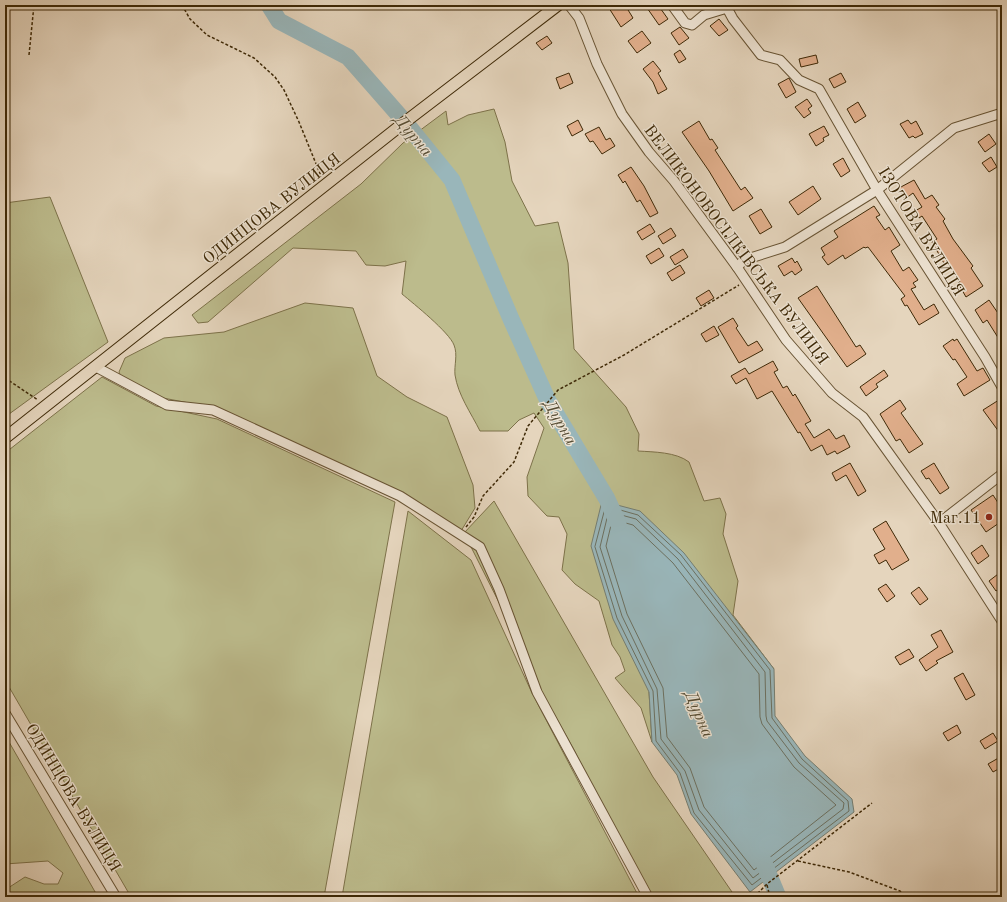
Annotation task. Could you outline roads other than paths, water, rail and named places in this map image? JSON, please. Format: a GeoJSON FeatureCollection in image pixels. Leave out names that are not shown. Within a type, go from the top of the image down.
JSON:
{"type":"FeatureCollection","features":[{"type":"Feature","properties":{"kind":"main road","name":"ОДИНЦОВА ВУЛИЦЯ"},"geometry":{"type":"LineString","coordinates":[[5,438],[327,184],[558,5]]}},
{"type":"Feature","properties":{"kind":"street","name":"ВЕЛИКОНОВОСІЛКІВСЬКА ВУЛИЦЯ"},"geometry":{"type":"LineString","coordinates":[[569,5],[579,18],[597,64],[622,114],[649,152],[674,181],[737,267],[786,340],[832,393],[862,417],[939,523],[1002,621]]}},
{"type":"Feature","properties":{"kind":"street"},"geometry":{"type":"LineString","coordinates":[[672,5],[685,23],[692,24],[704,15],[729,6]]}},
{"type":"Feature","properties":{"kind":"street","name":"ІЗОТОВА ВУЛИЦЯ"},"geometry":{"type":"LineString","coordinates":[[729,6],[733,19],[761,55],[780,60],[799,80],[819,89],[877,190],[1002,387]]}},
{"type":"Feature","properties":{"kind":"street"},"geometry":{"type":"LineString","coordinates":[[737,267],[744,260],[786,247],[877,190],[954,128],[1001,116]]}},
{"type":"Feature","properties":{"kind":"street"},"geometry":{"type":"LineString","coordinates":[[96,367],[167,405],[213,410],[400,496],[480,547],[499,589],[537,692],[648,897]]}},
{"type":"Feature","properties":{"kind":"street"},"geometry":{"type":"LineString","coordinates":[[939,523],[1002,474]]}},
{"type":"Feature","properties":{"kind":"street","name":"ОДИНЦОВА ВУЛИЦЯ"},"geometry":{"type":"LineString","coordinates":[[5,713],[116,897]]}},
{"type":"Feature","properties":{"kind":"water"},"geometry":{"type":"Polygon","coordinates":[[[602,501],[640,511],[684,553],[774,669],[775,716],[805,756],[852,799],[854,812],[750,892],[691,814],[677,775],[652,742],[649,692],[613,619],[591,546],[602,501]]]}},
{"type":"Feature","properties":{"kind":"waterway","name":"Дурна"},"geometry":{"type":"LineString","coordinates":[[269,5],[279,21],[348,57],[405,122],[452,180],[511,319],[548,401],[607,499],[618,523]]}},
{"type":"Feature","properties":{"kind":"waterway","name":"Дурна"},"geometry":{"type":"LineString","coordinates":[[761,856],[778,897]]}},
{"type":"Feature","properties":{"kind":"place","name":"Маг.11"},"geometry":{"type":"Point","coordinates":[989,517]}}]}
